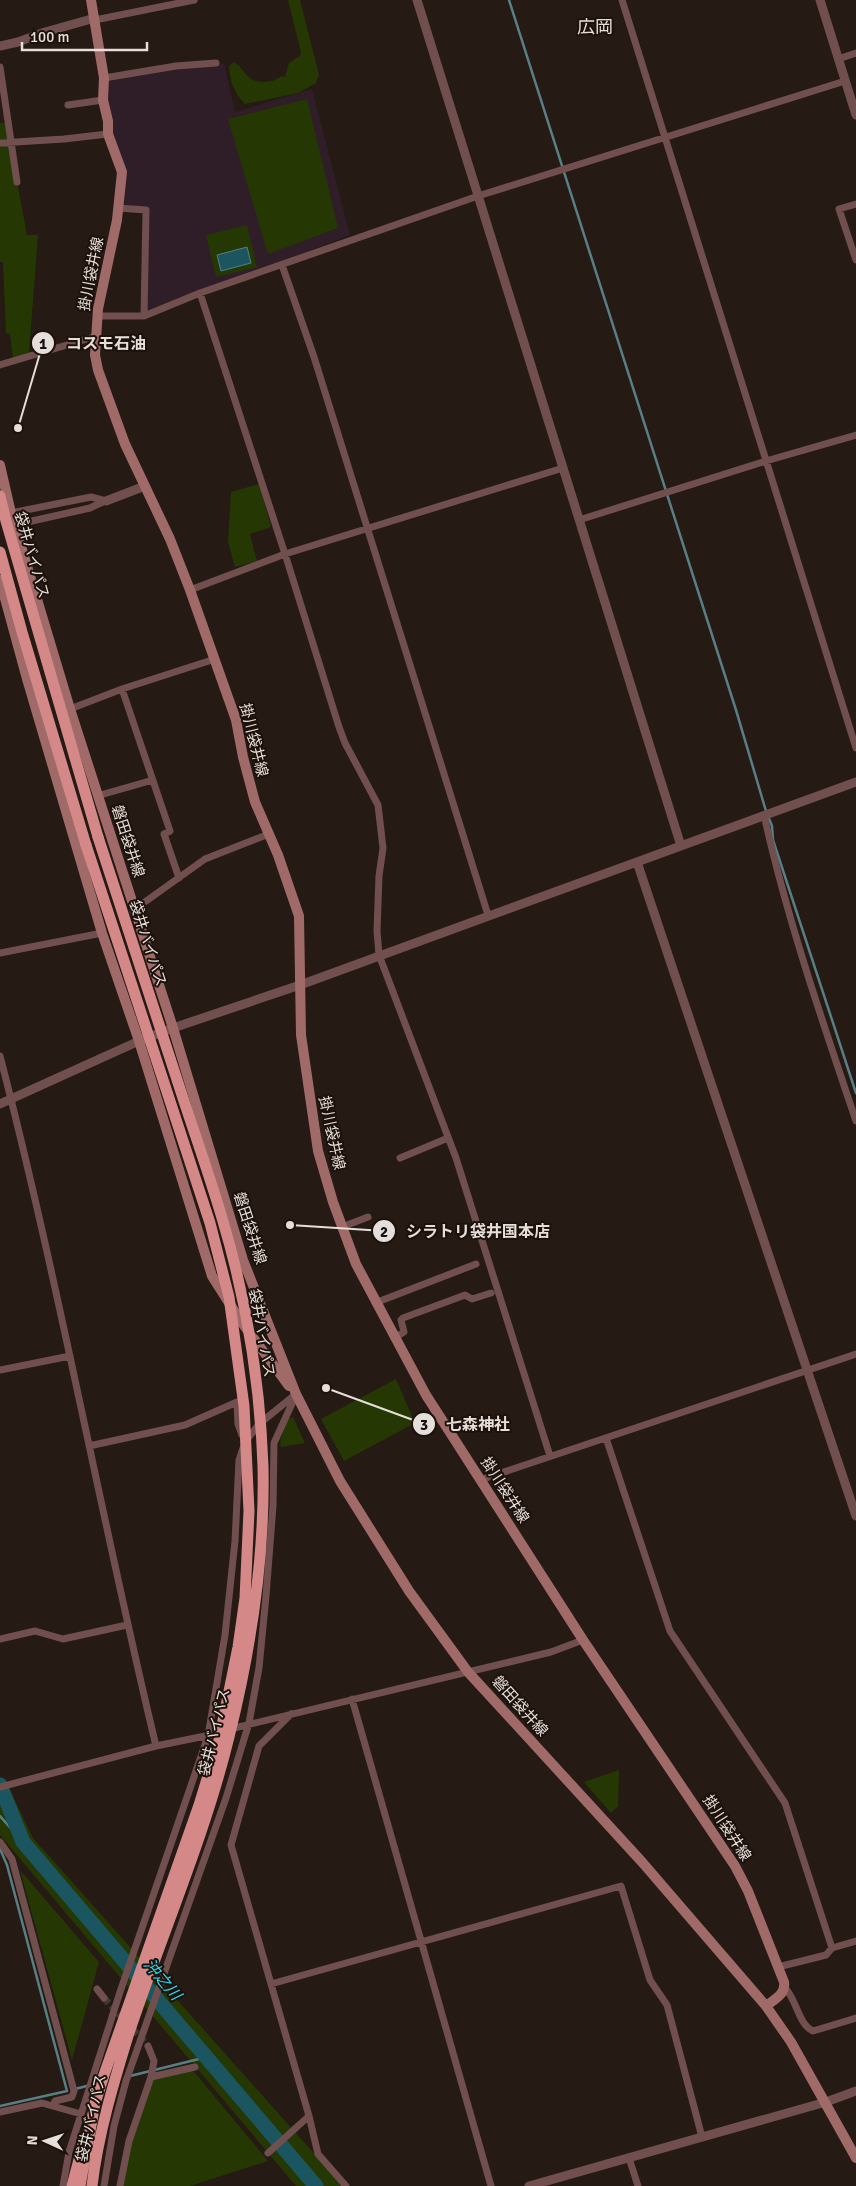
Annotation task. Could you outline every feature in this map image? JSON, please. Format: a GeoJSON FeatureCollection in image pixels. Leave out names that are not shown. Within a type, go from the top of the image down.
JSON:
{"type":"FeatureCollection","features":[{"type":"Feature","properties":{"kind":"highway","name":"袋井バイパス"},"geometry":{"type":"LineString","coordinates":[[0,496],[8,530],[98,837],[222,1220],[242,1295],[252,1356],[263,1465],[256,1600],[250,1644],[229,1741],[209,1809],[139,2005],[107,2107],[92,2186]]}},
{"type":"Feature","properties":{"kind":"highway","name":"袋井バイパス"},"geometry":{"type":"LineString","coordinates":[[0,552],[86,844],[210,1223],[229,1297],[244,1406],[249,1512],[245,1598],[238,1647],[219,1740],[199,1805],[130,1997],[96,2103],[80,2186]]}},
{"type":"Feature","properties":{"kind":"highway"},"geometry":{"type":"LineString","coordinates":[[72,2186],[96,2103]]}},
{"type":"Feature","properties":{"kind":"highway"},"geometry":{"type":"LineString","coordinates":[[96,2186],[107,2107]]}},
{"type":"Feature","properties":{"kind":"main road","name":"掛川袋井線"},"geometry":{"type":"LineString","coordinates":[[91,0],[104,78],[104,100],[108,121],[108,134],[122,172],[118,208],[98,316],[95,355],[98,370],[125,444],[170,539],[190,590],[236,720],[243,757],[255,802],[269,834],[299,916],[301,1035],[318,1151],[342,1226],[356,1264],[375,1303],[426,1396],[583,1640],[735,1866],[748,1891],[785,1988]]}},
{"type":"Feature","properties":{"kind":"main road","name":"磐田袋井線"},"geometry":{"type":"LineString","coordinates":[[0,465],[10,513],[70,709],[173,1028],[244,1260],[296,1394],[340,1481],[365,1523],[409,1591],[468,1672],[642,1862],[766,2006]]}},
{"type":"Feature","properties":{"kind":"main road","name":"磐田袋井線"},"geometry":{"type":"LineString","coordinates":[[0,580],[27,679],[102,933],[139,1041],[212,1276],[240,1320],[296,1394]]}},
{"type":"Feature","properties":{"kind":"main road"},"geometry":{"type":"LineString","coordinates":[[785,1988],[782,1994],[766,2006],[791,2042],[856,2158]]}},
{"type":"Feature","properties":{"kind":"street"},"geometry":{"type":"LineString","coordinates":[[0,46],[95,19],[194,0]]}},
{"type":"Feature","properties":{"kind":"street"},"geometry":{"type":"LineString","coordinates":[[417,0],[681,846]]}},
{"type":"Feature","properties":{"kind":"street"},"geometry":{"type":"LineString","coordinates":[[622,0],[856,748]]}},
{"type":"Feature","properties":{"kind":"street"},"geometry":{"type":"LineString","coordinates":[[820,0],[856,116]]}},
{"type":"Feature","properties":{"kind":"street"},"geometry":{"type":"LineString","coordinates":[[838,59],[856,53]]}},
{"type":"Feature","properties":{"kind":"street"},"geometry":{"type":"LineString","coordinates":[[104,78],[176,66],[216,63]]}},
{"type":"Feature","properties":{"kind":"street"},"geometry":{"type":"LineString","coordinates":[[0,67],[17,182]]}},
{"type":"Feature","properties":{"kind":"street"},"geometry":{"type":"LineString","coordinates":[[98,316],[144,316],[200,294],[478,196],[845,81]]}},
{"type":"Feature","properties":{"kind":"street"},"geometry":{"type":"LineString","coordinates":[[68,105],[104,100]]}},
{"type":"Feature","properties":{"kind":"street"},"geometry":{"type":"LineString","coordinates":[[0,142],[64,139],[108,134]]}},
{"type":"Feature","properties":{"kind":"street"},"geometry":{"type":"LineString","coordinates":[[856,204],[839,210],[856,260]]}},
{"type":"Feature","properties":{"kind":"street"},"geometry":{"type":"LineString","coordinates":[[118,208],[146,210],[144,316]]}},
{"type":"Feature","properties":{"kind":"street"},"geometry":{"type":"LineString","coordinates":[[282,265],[314,357],[488,915]]}},
{"type":"Feature","properties":{"kind":"street"},"geometry":{"type":"LineString","coordinates":[[200,294],[339,727],[345,743],[378,805],[383,848],[378,895],[377,931],[379,955],[456,1158],[550,1456]]}},
{"type":"Feature","properties":{"kind":"street"},"geometry":{"type":"LineString","coordinates":[[0,365],[97,336]]}},
{"type":"Feature","properties":{"kind":"street"},"geometry":{"type":"LineString","coordinates":[[579,520],[766,461],[856,435]]}},
{"type":"Feature","properties":{"kind":"street"},"geometry":{"type":"LineString","coordinates":[[190,590],[285,554],[563,468]]}},
{"type":"Feature","properties":{"kind":"street"},"geometry":{"type":"LineString","coordinates":[[14,526],[90,508],[145,486]]}},
{"type":"Feature","properties":{"kind":"street"},"geometry":{"type":"LineString","coordinates":[[10,513],[91,498],[106,501]]}},
{"type":"Feature","properties":{"kind":"street"},"geometry":{"type":"LineString","coordinates":[[70,709],[122,689],[215,659]]}},
{"type":"Feature","properties":{"kind":"street"},"geometry":{"type":"LineString","coordinates":[[122,689],[170,831],[164,834],[178,878]]}},
{"type":"Feature","properties":{"kind":"street"},"geometry":{"type":"LineString","coordinates":[[97,796],[153,780]]}},
{"type":"Feature","properties":{"kind":"street"},"geometry":{"type":"LineString","coordinates":[[0,1104],[139,1041],[173,1028],[300,985],[856,782]]}},
{"type":"Feature","properties":{"kind":"street"},"geometry":{"type":"LineString","coordinates":[[764,815],[777,875],[830,1045],[856,1121]]}},
{"type":"Feature","properties":{"kind":"street"},"geometry":{"type":"LineString","coordinates":[[134,909],[205,859],[269,834]]}},
{"type":"Feature","properties":{"kind":"street"},"geometry":{"type":"LineString","coordinates":[[637,862],[856,1516]]}},
{"type":"Feature","properties":{"kind":"street"},"geometry":{"type":"LineString","coordinates":[[0,953],[102,933]]}},
{"type":"Feature","properties":{"kind":"street"},"geometry":{"type":"LineString","coordinates":[[0,1056],[70,1356],[127,1625],[156,1746]]}},
{"type":"Feature","properties":{"kind":"street"},"geometry":{"type":"LineString","coordinates":[[400,1158],[448,1138]]}},
{"type":"Feature","properties":{"kind":"street"},"geometry":{"type":"LineString","coordinates":[[342,1226],[368,1217]]}},
{"type":"Feature","properties":{"kind":"street"},"geometry":{"type":"LineString","coordinates":[[375,1303],[476,1264]]}},
{"type":"Feature","properties":{"kind":"street"},"geometry":{"type":"LineString","coordinates":[[394,1338],[404,1332],[401,1320],[403,1318],[465,1295],[472,1300],[491,1293]]}},
{"type":"Feature","properties":{"kind":"street"},"geometry":{"type":"LineString","coordinates":[[480,1480],[856,1354]]}},
{"type":"Feature","properties":{"kind":"street"},"geometry":{"type":"LineString","coordinates":[[0,1370],[70,1356]]}},
{"type":"Feature","properties":{"kind":"street"},"geometry":{"type":"LineString","coordinates":[[63,2186],[69,2152],[119,1995],[208,1736],[225,1636],[235,1541],[240,1460],[245,1442],[259,1424],[296,1394]]}},
{"type":"Feature","properties":{"kind":"street"},"geometry":{"type":"LineString","coordinates":[[104,2186],[114,2126],[123,2090],[226,1798],[248,1723],[259,1668],[273,1506],[274,1443],[296,1394]]}},
{"type":"Feature","properties":{"kind":"street"},"geometry":{"type":"LineString","coordinates":[[89,1446],[185,1425],[237,1402],[238,1424],[245,1442]]}},
{"type":"Feature","properties":{"kind":"street"},"geometry":{"type":"LineString","coordinates":[[606,1438],[670,1631],[784,1803],[832,1948]]}},
{"type":"Feature","properties":{"kind":"street"},"geometry":{"type":"LineString","coordinates":[[0,1639],[35,1632],[63,1639],[127,1625]]}},
{"type":"Feature","properties":{"kind":"street"},"geometry":{"type":"LineString","coordinates":[[0,1786],[156,1746],[208,1736],[248,1723],[551,1652],[583,1640]]}},
{"type":"Feature","properties":{"kind":"street"},"geometry":{"type":"LineString","coordinates":[[352,1699],[491,2186]]}},
{"type":"Feature","properties":{"kind":"street"},"geometry":{"type":"LineString","coordinates":[[292,1714],[259,1746],[230,1844],[309,2116],[318,2154],[346,2186]]}},
{"type":"Feature","properties":{"kind":"street"},"geometry":{"type":"LineString","coordinates":[[0,1842],[12,1859],[74,2091],[72,2097],[55,2101],[53,2106]]}},
{"type":"Feature","properties":{"kind":"street"},"geometry":{"type":"LineString","coordinates":[[271,1984],[621,1886],[650,1980],[667,2006],[702,2137]]}},
{"type":"Feature","properties":{"kind":"street"},"geometry":{"type":"LineString","coordinates":[[778,1967],[826,1955],[832,1948],[856,1941]]}},
{"type":"Feature","properties":{"kind":"street"},"geometry":{"type":"LineString","coordinates":[[785,1988],[792,1995],[807,2028],[813,2031],[856,2018]]}},
{"type":"Feature","properties":{"kind":"street"},"geometry":{"type":"LineString","coordinates":[[97,1989],[104,1998]]}},
{"type":"Feature","properties":{"kind":"street"},"geometry":{"type":"LineString","coordinates":[[120,2186],[129,2140],[151,2077],[154,2061],[148,2046]]}},
{"type":"Feature","properties":{"kind":"street"},"geometry":{"type":"LineString","coordinates":[[151,2077],[195,2068]]}},
{"type":"Feature","properties":{"kind":"street"},"geometry":{"type":"LineString","coordinates":[[529,2186],[826,2102],[856,2090]]}},
{"type":"Feature","properties":{"kind":"street"},"geometry":{"type":"LineString","coordinates":[[0,2112],[42,2103],[81,2114]]}},
{"type":"Feature","properties":{"kind":"street"},"geometry":{"type":"LineString","coordinates":[[268,2153],[309,2116]]}},
{"type":"Feature","properties":{"kind":"street"},"geometry":{"type":"LineString","coordinates":[[629,2158],[638,2186]]}},
{"type":"Feature","properties":{"kind":"shaded area"},"geometry":{"type":"Polygon","coordinates":[[[224,63],[235,112],[312,89],[350,235],[146,314],[146,211],[125,205],[122,172],[108,134],[104,78],[224,63]]]}},
{"type":"Feature","properties":{"kind":"green space"},"geometry":{"type":"Polygon","coordinates":[[[288,0],[300,0],[319,75],[316,83],[298,93],[245,104],[233,86],[229,66],[234,62],[251,79],[260,82],[269,81],[282,76],[285,77],[289,63],[300,56],[301,52],[288,0]]]}},
{"type":"Feature","properties":{"kind":"green space"},"geometry":{"type":"Polygon","coordinates":[[[307,99],[338,228],[268,254],[228,119],[307,99]]]}},
{"type":"Feature","properties":{"kind":"green space"},"geometry":{"type":"Polygon","coordinates":[[[0,123],[6,123],[27,235],[38,235],[29,353],[13,359],[10,334],[6,333],[3,262],[0,262],[0,123]]]}},
{"type":"Feature","properties":{"kind":"green space"},"geometry":{"type":"Polygon","coordinates":[[[247,225],[257,267],[216,277],[206,235],[247,225]]]}},
{"type":"Feature","properties":{"kind":"green space"},"geometry":{"type":"Polygon","coordinates":[[[259,484],[271,527],[250,534],[257,561],[235,567],[228,542],[231,492],[259,484]]]}},
{"type":"Feature","properties":{"kind":"green space"},"geometry":{"type":"Polygon","coordinates":[[[396,1379],[415,1423],[344,1461],[321,1419],[396,1379]]]}},
{"type":"Feature","properties":{"kind":"green space"},"geometry":{"type":"Polygon","coordinates":[[[293,1417],[305,1443],[281,1447],[280,1442],[287,1420],[293,1417]]]}},
{"type":"Feature","properties":{"kind":"green space"},"geometry":{"type":"Polygon","coordinates":[[[619,1770],[618,1806],[611,1813],[584,1782],[619,1770]]]}},
{"type":"Feature","properties":{"kind":"green space"},"geometry":{"type":"Polygon","coordinates":[[[10,1790],[33,1838],[343,2186],[296,2186],[0,1835],[0,1792],[10,1790]]]}},
{"type":"Feature","properties":{"kind":"green space"},"geometry":{"type":"Polygon","coordinates":[[[20,1870],[99,1962],[72,2060],[20,1870]]]}},
{"type":"Feature","properties":{"kind":"green space"},"geometry":{"type":"Polygon","coordinates":[[[191,2068],[268,2161],[190,2186],[121,2186],[131,2133],[150,2081],[191,2068]]]}},
{"type":"Feature","properties":{"kind":"water"},"geometry":{"type":"Polygon","coordinates":[[[247,247],[251,263],[221,271],[217,255],[247,247]]]}},
{"type":"Feature","properties":{"kind":"waterway"},"geometry":{"type":"LineString","coordinates":[[509,0],[736,710],[766,811]]}},
{"type":"Feature","properties":{"kind":"waterway"},"geometry":{"type":"LineString","coordinates":[[768,816],[772,826],[773,840],[856,1093]]}},
{"type":"Feature","properties":{"kind":"waterway","name":"沖之川"},"geometry":{"type":"LineString","coordinates":[[0,1785],[23,1842],[316,2186]]}},
{"type":"Feature","properties":{"kind":"waterway"},"geometry":{"type":"LineString","coordinates":[[0,1816],[23,1842]]}},
{"type":"Feature","properties":{"kind":"waterway"},"geometry":{"type":"LineString","coordinates":[[0,1849],[7,1865],[67,2091]]}},
{"type":"Feature","properties":{"kind":"waterway"},"geometry":{"type":"LineString","coordinates":[[130,2076],[207,2057]]}},
{"type":"Feature","properties":{"kind":"waterway"},"geometry":{"type":"LineString","coordinates":[[75,2089],[98,2083]]}},
{"type":"Feature","properties":{"kind":"waterway"},"geometry":{"type":"LineString","coordinates":[[0,2106],[67,2091]]}},
{"type":"Feature","properties":{"kind":"tunnel"},"geometry":{"type":"LineString","coordinates":[[104,1998],[148,2046]]}},
{"type":"Feature","properties":{"kind":"place","name":"コスモ石油"},"geometry":{"type":"Point","coordinates":[18,428]}},
{"type":"Feature","properties":{"kind":"place","name":"シラトリ袋井国本店"},"geometry":{"type":"Point","coordinates":[290,1225]}},
{"type":"Feature","properties":{"kind":"place","name":"七森神社"},"geometry":{"type":"Point","coordinates":[326,1388]}},
{"type":"Feature","properties":{"kind":"district","name":"広岡"},"geometry":{"type":"Point","coordinates":[595,27]}}]}
